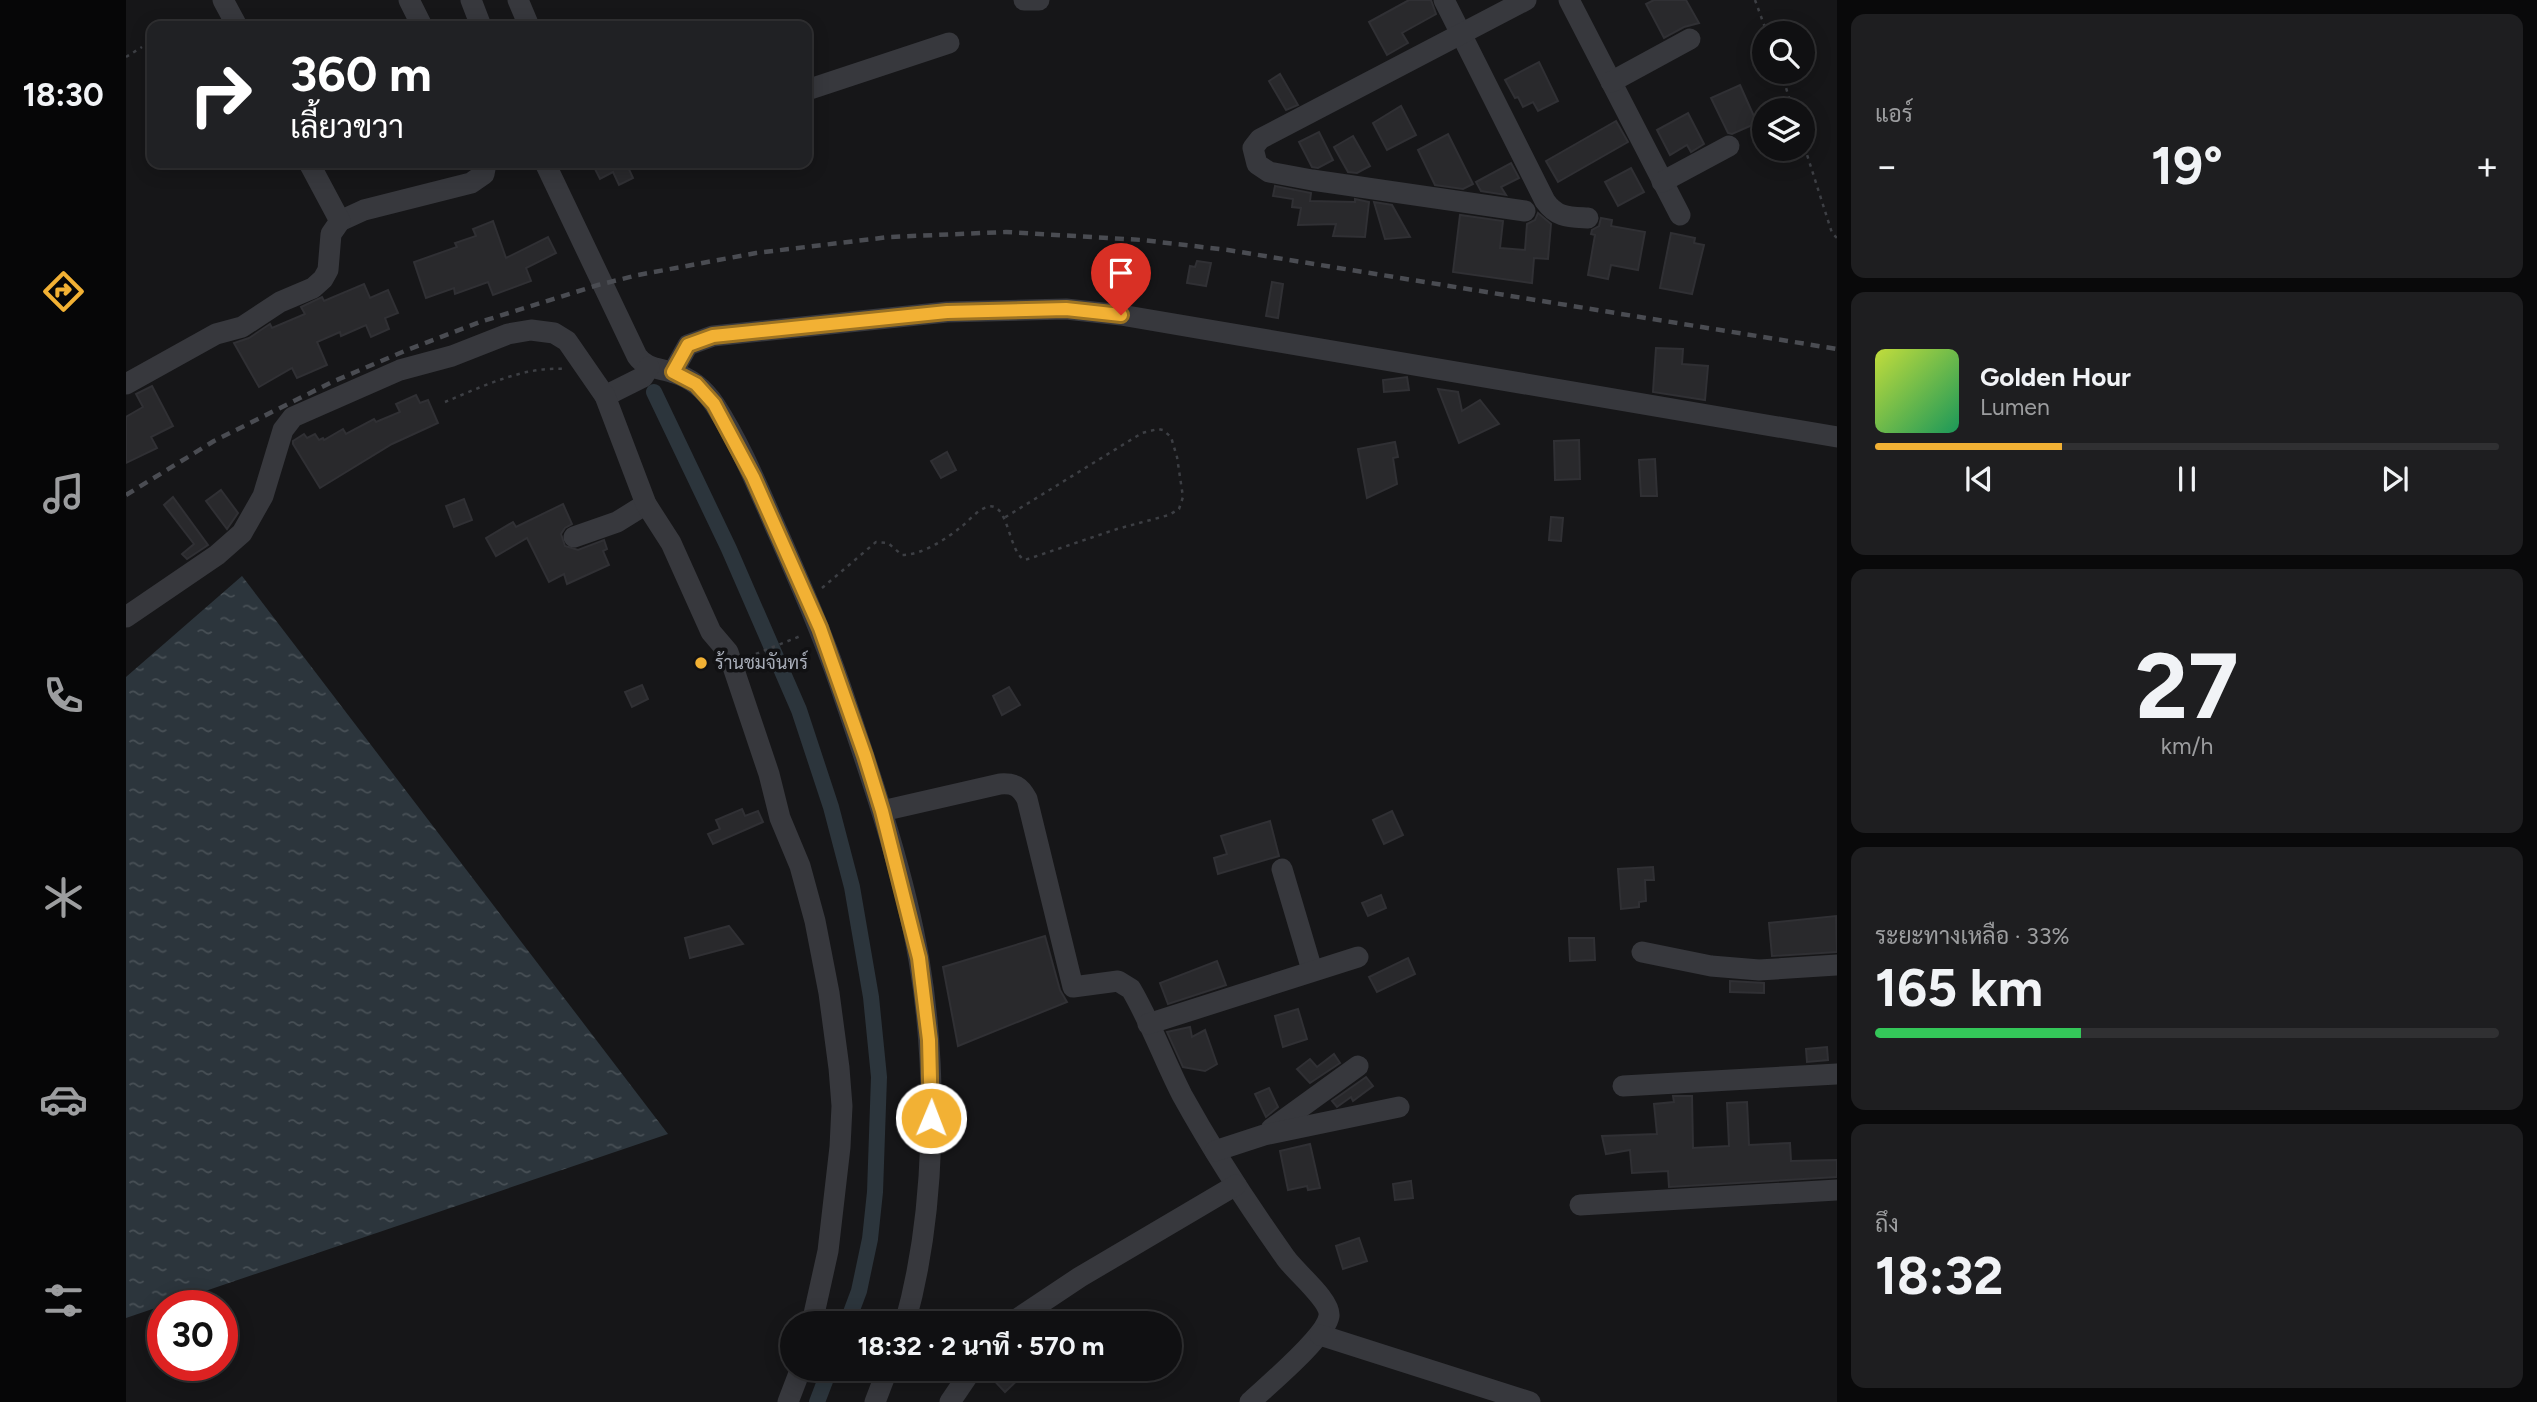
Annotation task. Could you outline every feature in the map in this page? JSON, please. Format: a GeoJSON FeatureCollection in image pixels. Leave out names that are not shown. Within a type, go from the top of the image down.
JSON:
{"type":"FeatureCollection","features":[{"type":"Feature","properties":{"kind":"street"},"geometry":{"type":"LineString","coordinates":[[223,0],[234,21]]}},
{"type":"Feature","properties":{"kind":"street"},"geometry":{"type":"LineString","coordinates":[[409,0],[420,21]]}},
{"type":"Feature","properties":{"kind":"street"},"geometry":{"type":"LineString","coordinates":[[471,0],[479,21]]}},
{"type":"Feature","properties":{"kind":"street"},"geometry":{"type":"LineString","coordinates":[[517,0],[527,21]]}},
{"type":"Feature","properties":{"kind":"street"},"geometry":{"type":"LineString","coordinates":[[1024,0],[1038,0]]}},
{"type":"Feature","properties":{"kind":"street"},"geometry":{"type":"LineString","coordinates":[[1444,0],[1547,204],[1563,217],[1588,218]]}},
{"type":"Feature","properties":{"kind":"street"},"geometry":{"type":"LineString","coordinates":[[1525,211],[1357,188],[1272,173],[1261,168],[1254,158],[1253,148],[1260,139],[1526,0]]}},
{"type":"Feature","properties":{"kind":"street"},"geometry":{"type":"LineString","coordinates":[[1569,0],[1679,215]]}},
{"type":"Feature","properties":{"kind":"street"},"geometry":{"type":"LineString","coordinates":[[1611,82],[1690,39]]}},
{"type":"Feature","properties":{"kind":"street"},"geometry":{"type":"LineString","coordinates":[[812,88],[949,43]]}},
{"type":"Feature","properties":{"kind":"street"},"geometry":{"type":"LineString","coordinates":[[1662,183],[1729,146]]}},
{"type":"Feature","properties":{"kind":"street"},"geometry":{"type":"LineString","coordinates":[[312,168],[340,221]]}},
{"type":"Feature","properties":{"kind":"street"},"geometry":{"type":"LineString","coordinates":[[126,384],[216,334],[242,327],[279,302],[313,288],[328,270],[331,234],[340,221],[364,210],[464,185],[478,179],[485,168]]}},
{"type":"Feature","properties":{"kind":"street"},"geometry":{"type":"LineString","coordinates":[[547,168],[641,362],[649,367],[673,372],[696,384],[714,404],[753,477],[820,628],[882,811],[919,958],[930,1051],[930,1131],[923,1241],[908,1311]]}},
{"type":"Feature","properties":{"kind":"street"},"geometry":{"type":"LineString","coordinates":[[673,372],[688,345],[713,336],[947,312],[1066,309],[1121,315],[1837,436]]}},
{"type":"Feature","properties":{"kind":"street"},"geometry":{"type":"LineString","coordinates":[[126,617],[217,555],[242,533],[256,514],[283,430],[293,417],[400,370],[452,356],[508,334],[531,330],[546,331],[561,336],[573,347],[605,396],[646,504],[671,543],[711,632],[728,652],[780,818],[800,866],[820,945],[833,1018],[842,1106],[841,1147],[832,1224],[814,1311]]}},
{"type":"Feature","properties":{"kind":"street"},"geometry":{"type":"LineString","coordinates":[[605,396],[643,377],[649,367]]}},
{"type":"Feature","properties":{"kind":"street"},"geometry":{"type":"LineString","coordinates":[[574,537],[611,524],[646,504]]}},
{"type":"Feature","properties":{"kind":"street"},"geometry":{"type":"LineString","coordinates":[[882,811],[1000,784],[1016,785],[1022,790],[1027,799],[1073,987],[1123,982],[1134,993],[1182,1094],[1215,1151],[1287,1261],[1325,1304],[1329,1316],[1320,1335],[1251,1402]]}},
{"type":"Feature","properties":{"kind":"street"},"geometry":{"type":"LineString","coordinates":[[1282,869],[1312,970]]}},
{"type":"Feature","properties":{"kind":"street"},"geometry":{"type":"LineString","coordinates":[[1642,952],[1711,966],[1759,970],[1837,965]]}},
{"type":"Feature","properties":{"kind":"street"},"geometry":{"type":"LineString","coordinates":[[1148,1024],[1358,957]]}},
{"type":"Feature","properties":{"kind":"street"},"geometry":{"type":"LineString","coordinates":[[1264,1135],[1358,1066]]}},
{"type":"Feature","properties":{"kind":"street"},"geometry":{"type":"LineString","coordinates":[[1623,1086],[1837,1074]]}},
{"type":"Feature","properties":{"kind":"street"},"geometry":{"type":"LineString","coordinates":[[1215,1151],[1264,1135],[1399,1107]]}},
{"type":"Feature","properties":{"kind":"street"},"geometry":{"type":"LineString","coordinates":[[1029,1311],[1080,1277],[1236,1185]]}},
{"type":"Feature","properties":{"kind":"street"},"geometry":{"type":"LineString","coordinates":[[1580,1205],[1837,1190]]}},
{"type":"Feature","properties":{"kind":"street"},"geometry":{"type":"LineString","coordinates":[[1320,1335],[1530,1402]]}},
{"type":"Feature","properties":{"kind":"street"},"geometry":{"type":"LineString","coordinates":[[788,1402],[796,1381]]}},
{"type":"Feature","properties":{"kind":"street"},"geometry":{"type":"LineString","coordinates":[[875,1402],[883,1381]]}},
{"type":"Feature","properties":{"kind":"street"},"geometry":{"type":"LineString","coordinates":[[950,1402],[964,1381]]}},
{"type":"Feature","properties":{"kind":"path"},"geometry":{"type":"LineString","coordinates":[[1755,0],[1763,21]]}},
{"type":"Feature","properties":{"kind":"path"},"geometry":{"type":"LineString","coordinates":[[126,57],[142,47]]}},
{"type":"Feature","properties":{"kind":"path"},"geometry":{"type":"LineString","coordinates":[[1809,161],[1832,233],[1837,238]]}},
{"type":"Feature","properties":{"kind":"path"},"geometry":{"type":"LineString","coordinates":[[445,402],[534,371],[558,368],[591,374]]}},
{"type":"Feature","properties":{"kind":"path"},"geometry":{"type":"LineString","coordinates":[[807,597],[824,587],[876,542],[888,543],[906,555],[951,535],[985,508],[995,507],[1004,518],[1017,554],[1025,559],[1169,515],[1179,509],[1183,500],[1179,467],[1171,437],[1158,429],[1142,433],[1004,518]]}},
{"type":"Feature","properties":{"kind":"path"},"geometry":{"type":"LineString","coordinates":[[760,652],[785,642]]}},
{"type":"Feature","properties":{"kind":"water"},"geometry":{"type":"Polygon","coordinates":[[[242,576],[668,1134],[208,1290],[147,1290],[147,1311],[126,1318],[126,677],[242,576]]]}},
{"type":"Feature","properties":{"kind":"building"},"geometry":{"type":"Polygon","coordinates":[[[1409,0],[1431,0],[1436,14],[1402,33],[1408,43],[1387,55],[1369,22],[1409,0]]]}},
{"type":"Feature","properties":{"kind":"building"},"geometry":{"type":"Polygon","coordinates":[[[1654,0],[1686,0],[1699,23],[1684,27],[1664,38],[1646,4],[1654,0]]]}},
{"type":"Feature","properties":{"kind":"building"},"geometry":{"type":"Polygon","coordinates":[[[1539,62],[1558,101],[1538,111],[1533,102],[1523,107],[1505,80],[1539,62]]]}},
{"type":"Feature","properties":{"kind":"building"},"geometry":{"type":"Polygon","coordinates":[[[1280,74],[1298,105],[1286,110],[1269,81],[1280,74]]]}},
{"type":"Feature","properties":{"kind":"building"},"geometry":{"type":"Polygon","coordinates":[[[1740,85],[1752,112],[1752,125],[1732,134],[1728,133],[1711,98],[1740,85]]]}},
{"type":"Feature","properties":{"kind":"building"},"geometry":{"type":"Polygon","coordinates":[[[1401,106],[1416,135],[1387,150],[1373,123],[1401,106]]]}},
{"type":"Feature","properties":{"kind":"building"},"geometry":{"type":"Polygon","coordinates":[[[1688,113],[1704,144],[1691,152],[1687,145],[1670,155],[1657,130],[1688,113]]]}},
{"type":"Feature","properties":{"kind":"building"},"geometry":{"type":"Polygon","coordinates":[[[1616,121],[1628,142],[1558,182],[1546,161],[1616,121]]]}},
{"type":"Feature","properties":{"kind":"building"},"geometry":{"type":"Polygon","coordinates":[[[1319,132],[1333,160],[1318,168],[1312,167],[1299,142],[1319,132]]]}},
{"type":"Feature","properties":{"kind":"building"},"geometry":{"type":"Polygon","coordinates":[[[1448,134],[1473,184],[1463,189],[1435,185],[1418,150],[1448,134]]]}},
{"type":"Feature","properties":{"kind":"building"},"geometry":{"type":"Polygon","coordinates":[[[1353,136],[1370,166],[1357,173],[1348,172],[1334,147],[1353,136]]]}},
{"type":"Feature","properties":{"kind":"building"},"geometry":{"type":"Polygon","coordinates":[[[1511,163],[1519,178],[1501,187],[1506,195],[1481,191],[1476,182],[1511,163]]]}},
{"type":"Feature","properties":{"kind":"building"},"geometry":{"type":"Polygon","coordinates":[[[594,168],[628,168],[633,178],[619,185],[613,172],[600,179],[594,168]]]}},
{"type":"Feature","properties":{"kind":"building"},"geometry":{"type":"Polygon","coordinates":[[[1631,168],[1644,192],[1618,206],[1605,182],[1631,168]]]}},
{"type":"Feature","properties":{"kind":"building"},"geometry":{"type":"Polygon","coordinates":[[[1275,186],[1311,193],[1310,201],[1355,202],[1355,199],[1369,202],[1365,237],[1333,236],[1336,224],[1298,225],[1301,208],[1292,207],[1293,199],[1273,196],[1275,186]]]}},
{"type":"Feature","properties":{"kind":"building"},"geometry":{"type":"Polygon","coordinates":[[[1374,202],[1392,205],[1410,237],[1385,239],[1374,202]]]}},
{"type":"Feature","properties":{"kind":"building"},"geometry":{"type":"Polygon","coordinates":[[[1538,213],[1551,224],[1548,259],[1534,258],[1532,283],[1453,272],[1460,215],[1503,221],[1500,248],[1525,250],[1527,224],[1535,220],[1538,213]]]}},
{"type":"Feature","properties":{"kind":"building"},"geometry":{"type":"Polygon","coordinates":[[[1601,218],[1612,220],[1611,226],[1645,232],[1638,270],[1611,265],[1608,279],[1588,275],[1595,235],[1591,234],[1592,230],[1599,226],[1601,218]]]}},
{"type":"Feature","properties":{"kind":"building"},"geometry":{"type":"Polygon","coordinates":[[[493,221],[506,258],[548,237],[556,253],[526,268],[531,281],[493,295],[488,282],[455,294],[454,288],[426,298],[414,262],[457,247],[455,243],[476,236],[473,229],[493,221]]]}},
{"type":"Feature","properties":{"kind":"building"},"geometry":{"type":"Polygon","coordinates":[[[1671,233],[1695,238],[1694,243],[1704,245],[1692,294],[1660,288],[1671,233]]]}},
{"type":"Feature","properties":{"kind":"building"},"geometry":{"type":"Polygon","coordinates":[[[1197,261],[1211,263],[1206,286],[1187,283],[1190,266],[1195,267],[1197,261]]]}},
{"type":"Feature","properties":{"kind":"building"},"geometry":{"type":"Polygon","coordinates":[[[1272,282],[1283,284],[1278,318],[1266,316],[1272,282]]]}},
{"type":"Feature","properties":{"kind":"building"},"geometry":{"type":"Polygon","coordinates":[[[364,284],[370,298],[388,290],[398,313],[385,318],[389,329],[371,337],[366,325],[341,336],[340,332],[317,342],[327,365],[297,378],[292,368],[259,387],[234,343],[249,338],[270,324],[272,328],[305,314],[301,307],[322,297],[324,301],[364,284]]]}},
{"type":"Feature","properties":{"kind":"building"},"geometry":{"type":"Polygon","coordinates":[[[1656,348],[1683,349],[1682,364],[1708,366],[1705,400],[1653,392],[1656,348]]]}},
{"type":"Feature","properties":{"kind":"building"},"geometry":{"type":"Polygon","coordinates":[[[1407,377],[1409,390],[1384,392],[1383,380],[1407,377]]]}},
{"type":"Feature","properties":{"kind":"building"},"geometry":{"type":"Polygon","coordinates":[[[152,386],[173,426],[151,437],[157,448],[126,463],[126,417],[143,407],[136,394],[152,386]]]}},
{"type":"Feature","properties":{"kind":"building"},"geometry":{"type":"Polygon","coordinates":[[[1438,389],[1458,392],[1462,411],[1480,400],[1499,424],[1459,443],[1438,389]]]}},
{"type":"Feature","properties":{"kind":"building"},"geometry":{"type":"Polygon","coordinates":[[[416,395],[420,403],[428,400],[438,423],[392,444],[320,488],[293,441],[304,434],[307,438],[315,434],[319,440],[324,440],[343,429],[346,434],[374,419],[376,422],[400,412],[396,404],[416,395]]]}},
{"type":"Feature","properties":{"kind":"building"},"geometry":{"type":"Polygon","coordinates":[[[1579,440],[1580,479],[1555,480],[1554,441],[1579,440]]]}},
{"type":"Feature","properties":{"kind":"building"},"geometry":{"type":"Polygon","coordinates":[[[1395,442],[1398,457],[1393,458],[1397,484],[1367,498],[1358,449],[1395,442]]]}},
{"type":"Feature","properties":{"kind":"building"},"geometry":{"type":"Polygon","coordinates":[[[947,452],[956,470],[941,478],[931,461],[947,452]]]}},
{"type":"Feature","properties":{"kind":"building"},"geometry":{"type":"Polygon","coordinates":[[[1655,459],[1657,496],[1641,496],[1639,460],[1655,459]]]}},
{"type":"Feature","properties":{"kind":"building"},"geometry":{"type":"Polygon","coordinates":[[[221,490],[238,513],[227,529],[206,501],[221,490]]]}},
{"type":"Feature","properties":{"kind":"building"},"geometry":{"type":"Polygon","coordinates":[[[173,497],[208,545],[187,559],[182,554],[194,544],[164,505],[173,497]]]}},
{"type":"Feature","properties":{"kind":"building"},"geometry":{"type":"Polygon","coordinates":[[[464,499],[472,520],[454,527],[446,506],[464,499]]]}},
{"type":"Feature","properties":{"kind":"building"},"geometry":{"type":"Polygon","coordinates":[[[563,504],[572,524],[561,534],[565,546],[578,550],[604,540],[607,549],[603,551],[609,565],[567,584],[564,574],[549,582],[527,538],[496,556],[486,538],[513,522],[516,527],[563,504]]]}},
{"type":"Feature","properties":{"kind":"building"},"geometry":{"type":"Polygon","coordinates":[[[1551,517],[1563,518],[1561,541],[1549,540],[1551,517]]]}},
{"type":"Feature","properties":{"kind":"building"},"geometry":{"type":"Polygon","coordinates":[[[642,685],[648,699],[632,707],[625,692],[642,685]]]}},
{"type":"Feature","properties":{"kind":"building"},"geometry":{"type":"Polygon","coordinates":[[[1009,687],[1020,705],[1002,715],[993,696],[1009,687]]]}},
{"type":"Feature","properties":{"kind":"building"},"geometry":{"type":"Polygon","coordinates":[[[742,809],[745,816],[758,811],[763,822],[713,844],[708,834],[720,829],[716,820],[742,809]]]}},
{"type":"Feature","properties":{"kind":"building"},"geometry":{"type":"Polygon","coordinates":[[[1392,811],[1403,835],[1384,844],[1373,820],[1392,811]]]}},
{"type":"Feature","properties":{"kind":"building"},"geometry":{"type":"Polygon","coordinates":[[[1270,821],[1279,856],[1218,874],[1214,858],[1227,854],[1221,836],[1270,821]]]}},
{"type":"Feature","properties":{"kind":"building"},"geometry":{"type":"Polygon","coordinates":[[[1653,867],[1654,880],[1645,880],[1646,901],[1639,902],[1639,907],[1621,909],[1618,869],[1653,867]]]}},
{"type":"Feature","properties":{"kind":"building"},"geometry":{"type":"Polygon","coordinates":[[[1381,895],[1386,908],[1368,916],[1362,903],[1381,895]]]}},
{"type":"Feature","properties":{"kind":"building"},"geometry":{"type":"Polygon","coordinates":[[[1836,916],[1837,952],[1772,956],[1769,923],[1836,916]]]}},
{"type":"Feature","properties":{"kind":"building"},"geometry":{"type":"Polygon","coordinates":[[[729,926],[743,944],[690,958],[685,938],[729,926]]]}},
{"type":"Feature","properties":{"kind":"building"},"geometry":{"type":"Polygon","coordinates":[[[1045,936],[1060,990],[1067,1002],[958,1046],[943,967],[1045,936]]]}},
{"type":"Feature","properties":{"kind":"building"},"geometry":{"type":"Polygon","coordinates":[[[1569,938],[1594,938],[1595,960],[1570,961],[1569,938]]]}},
{"type":"Feature","properties":{"kind":"building"},"geometry":{"type":"Polygon","coordinates":[[[1408,958],[1415,974],[1377,992],[1369,977],[1408,958]]]}},
{"type":"Feature","properties":{"kind":"building"},"geometry":{"type":"Polygon","coordinates":[[[1217,961],[1226,985],[1168,1004],[1160,983],[1217,961]]]}},
{"type":"Feature","properties":{"kind":"building"},"geometry":{"type":"Polygon","coordinates":[[[1730,981],[1764,983],[1764,993],[1730,992],[1730,981]]]}},
{"type":"Feature","properties":{"kind":"building"},"geometry":{"type":"Polygon","coordinates":[[[1298,1009],[1307,1039],[1283,1047],[1275,1016],[1298,1009]]]}},
{"type":"Feature","properties":{"kind":"building"},"geometry":{"type":"Polygon","coordinates":[[[1190,1027],[1192,1037],[1205,1030],[1217,1064],[1205,1071],[1183,1067],[1167,1032],[1190,1027]]]}},
{"type":"Feature","properties":{"kind":"building"},"geometry":{"type":"Polygon","coordinates":[[[1827,1047],[1828,1060],[1807,1062],[1806,1049],[1827,1047]]]}},
{"type":"Feature","properties":{"kind":"building"},"geometry":{"type":"Polygon","coordinates":[[[1334,1054],[1340,1063],[1310,1083],[1297,1069],[1310,1059],[1317,1067],[1334,1054]]]}},
{"type":"Feature","properties":{"kind":"building"},"geometry":{"type":"Polygon","coordinates":[[[1366,1077],[1373,1086],[1353,1101],[1351,1097],[1337,1107],[1332,1101],[1366,1077]]]}},
{"type":"Feature","properties":{"kind":"building"},"geometry":{"type":"Polygon","coordinates":[[[1269,1088],[1278,1107],[1266,1117],[1255,1094],[1269,1088]]]}},
{"type":"Feature","properties":{"kind":"building"},"geometry":{"type":"Polygon","coordinates":[[[1673,1096],[1692,1096],[1693,1148],[1729,1146],[1727,1103],[1747,1102],[1749,1145],[1790,1143],[1791,1161],[1837,1160],[1837,1177],[1669,1187],[1668,1171],[1632,1173],[1630,1150],[1606,1154],[1602,1136],[1657,1134],[1654,1104],[1674,1102],[1673,1096]]]}},
{"type":"Feature","properties":{"kind":"building"},"geometry":{"type":"Polygon","coordinates":[[[1310,1144],[1320,1188],[1308,1190],[1307,1186],[1288,1190],[1280,1151],[1310,1144]]]}},
{"type":"Feature","properties":{"kind":"building"},"geometry":{"type":"Polygon","coordinates":[[[1411,1181],[1413,1198],[1395,1200],[1393,1184],[1411,1181]]]}},
{"type":"Feature","properties":{"kind":"building"},"geometry":{"type":"Polygon","coordinates":[[[1359,1238],[1367,1261],[1343,1269],[1336,1246],[1359,1238]]]}},
{"type":"Feature","properties":{"kind":"building"},"geometry":{"type":"Polygon","coordinates":[[[995,1381],[1016,1381],[1005,1392],[995,1381]]]}},
{"type":"Feature","properties":{"kind":"waterway"},"geometry":{"type":"LineString","coordinates":[[654,392],[729,549],[799,710],[831,807],[852,887],[871,997],[879,1077],[875,1192],[870,1239],[859,1291],[852,1311]]}},
{"type":"Feature","properties":{"kind":"waterway"},"geometry":{"type":"LineString","coordinates":[[817,1402],[825,1381]]}},
{"type":"Feature","properties":{"kind":"railway"},"geometry":{"type":"LineString","coordinates":[[126,495],[214,441],[332,382],[480,322],[638,275],[756,253],[889,237],[1006,232],[1142,240],[1228,250],[1837,349]]}},
{"type":"Feature","properties":{"kind":"place","name":"ร้านชมจันทร์"},"geometry":{"type":"Point","coordinates":[701,663]}},
{"type":"Feature","properties":{"kind":"route"},"geometry":{"type":"LineString","coordinates":[[931,1118],[929,1040],[919,958],[882,811],[865,756],[820,628],[753,477],[724,420],[705,392],[673,372],[688,345],[713,336],[947,312],[1066,309],[1121,315]]}}]}
